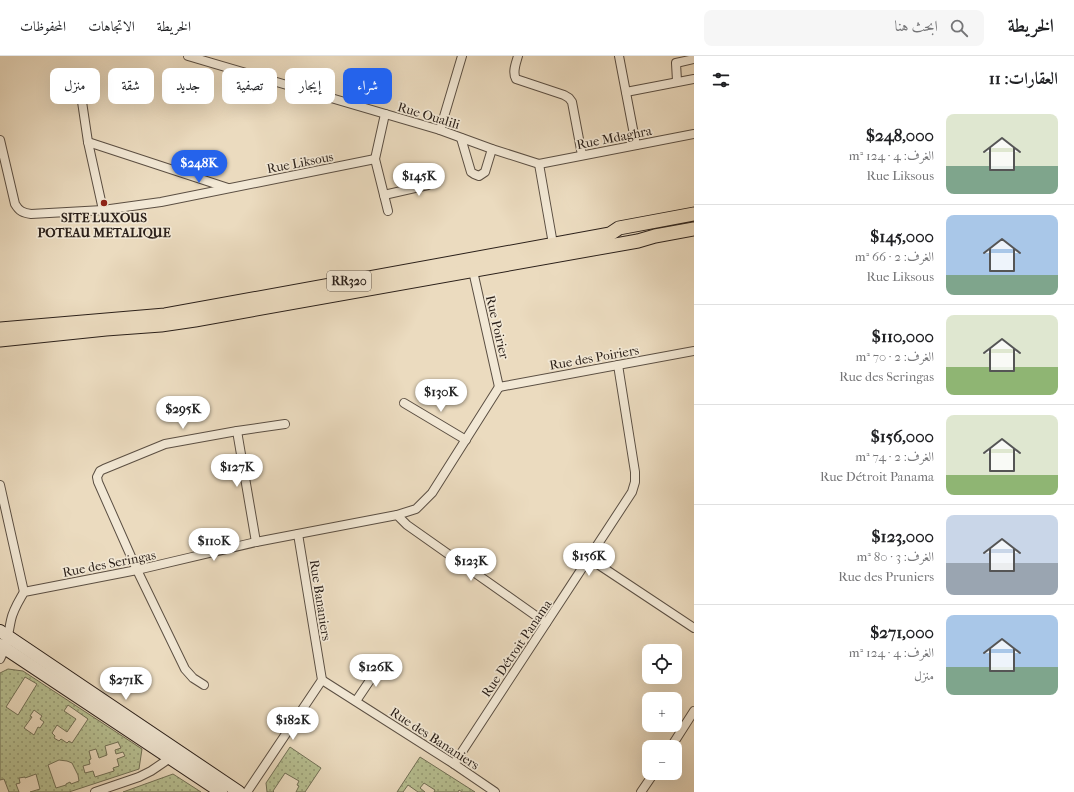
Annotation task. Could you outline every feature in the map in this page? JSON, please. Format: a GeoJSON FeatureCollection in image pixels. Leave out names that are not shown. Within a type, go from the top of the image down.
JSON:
{"type":"FeatureCollection","features":[{"type":"Feature","properties":{"kind":"main road","name":"RR320"},"geometry":{"type":"LineString","coordinates":[[610,234],[619,228],[694,214]]}},
{"type":"Feature","properties":{"kind":"main road","name":"RR320"},"geometry":{"type":"LineString","coordinates":[[0,329],[165,315],[553,244],[694,221]]}},
{"type":"Feature","properties":{"kind":"main road","name":"RR320"},"geometry":{"type":"LineString","coordinates":[[0,340],[161,325],[473,271],[638,241],[655,236],[694,229]]}},
{"type":"Feature","properties":{"kind":"main road","name":"RR320"},"geometry":{"type":"LineString","coordinates":[[638,241],[658,242],[694,237]]}},
{"type":"Feature","properties":{"kind":"main road"},"geometry":{"type":"LineString","coordinates":[[4,640],[170,758],[221,792]]}},
{"type":"Feature","properties":{"kind":"main road"},"geometry":{"type":"LineString","coordinates":[[4,640],[239,792]]}},
{"type":"Feature","properties":{"kind":"street","name":"Rue Oualili"},"geometry":{"type":"LineString","coordinates":[[188,56],[440,130],[539,164]]}},
{"type":"Feature","properties":{"kind":"street"},"geometry":{"type":"LineString","coordinates":[[440,130],[462,56]]}},
{"type":"Feature","properties":{"kind":"street"},"geometry":{"type":"LineString","coordinates":[[518,56],[514,72],[516,79],[564,94],[572,102],[582,155]]}},
{"type":"Feature","properties":{"kind":"street"},"geometry":{"type":"LineString","coordinates":[[619,56],[636,145]]}},
{"type":"Feature","properties":{"kind":"street"},"geometry":{"type":"LineString","coordinates":[[677,81],[676,63],[694,59]]}},
{"type":"Feature","properties":{"kind":"street"},"geometry":{"type":"LineString","coordinates":[[626,92],[677,81],[694,79]]}},
{"type":"Feature","properties":{"kind":"street"},"geometry":{"type":"LineString","coordinates":[[82,104],[88,142],[102,210]]}},
{"type":"Feature","properties":{"kind":"street"},"geometry":{"type":"LineString","coordinates":[[385,114],[375,159],[388,211]]}},
{"type":"Feature","properties":{"kind":"street","name":"Rue Mdaghra"},"geometry":{"type":"LineString","coordinates":[[539,164],[694,134]]}},
{"type":"Feature","properties":{"kind":"street"},"geometry":{"type":"LineString","coordinates":[[461,138],[471,172],[479,176],[485,172],[492,149]]}},
{"type":"Feature","properties":{"kind":"street","name":"Rue Liksous"},"geometry":{"type":"LineString","coordinates":[[0,140],[15,204],[18,210],[31,214],[102,210],[161,202],[375,159]]}},
{"type":"Feature","properties":{"kind":"street","name":"Rue Liksous"},"geometry":{"type":"LineString","coordinates":[[88,142],[229,188]]}},
{"type":"Feature","properties":{"kind":"street"},"geometry":{"type":"LineString","coordinates":[[539,164],[553,244]]}},
{"type":"Feature","properties":{"kind":"street"},"geometry":{"type":"LineString","coordinates":[[384,195],[428,185],[432,181],[434,175]]}},
{"type":"Feature","properties":{"kind":"street","name":"Rue Poirier"},"geometry":{"type":"LineString","coordinates":[[473,271],[499,387]]}},
{"type":"Feature","properties":{"kind":"street","name":"Rue des Poiriers"},"geometry":{"type":"LineString","coordinates":[[499,387],[694,351]]}},
{"type":"Feature","properties":{"kind":"street","name":"Rue Détroit Panama"},"geometry":{"type":"LineString","coordinates":[[454,764],[546,623],[590,559],[632,492],[635,482],[635,472],[618,365]]}},
{"type":"Feature","properties":{"kind":"street","name":"Rue des Seringas"},"geometry":{"type":"LineString","coordinates":[[24,592],[137,570],[256,542],[396,515],[416,509],[432,493],[499,387]]}},
{"type":"Feature","properties":{"kind":"street"},"geometry":{"type":"LineString","coordinates":[[404,403],[466,440]]}},
{"type":"Feature","properties":{"kind":"street"},"geometry":{"type":"LineString","coordinates":[[204,685],[193,678],[185,669],[137,570],[98,482],[98,475],[104,469],[165,444],[285,424]]}},
{"type":"Feature","properties":{"kind":"street"},"geometry":{"type":"LineString","coordinates":[[237,431],[256,542]]}},
{"type":"Feature","properties":{"kind":"street"},"geometry":{"type":"LineString","coordinates":[[0,485],[24,592],[14,611],[4,640],[0,659]]}},
{"type":"Feature","properties":{"kind":"street"},"geometry":{"type":"LineString","coordinates":[[396,515],[407,525],[546,623]]}},
{"type":"Feature","properties":{"kind":"street","name":"Rue Bananiers"},"geometry":{"type":"LineString","coordinates":[[298,534],[322,680]]}},
{"type":"Feature","properties":{"kind":"street"},"geometry":{"type":"LineString","coordinates":[[590,559],[694,628]]}},
{"type":"Feature","properties":{"kind":"street"},"geometry":{"type":"LineString","coordinates":[[356,701],[381,664]]}},
{"type":"Feature","properties":{"kind":"street"},"geometry":{"type":"LineString","coordinates":[[247,792],[322,680]]}},
{"type":"Feature","properties":{"kind":"street","name":"Rue des Bananiers"},"geometry":{"type":"LineString","coordinates":[[322,680],[454,764],[495,792]]}},
{"type":"Feature","properties":{"kind":"street"},"geometry":{"type":"LineString","coordinates":[[677,740],[692,721],[694,711]]}},
{"type":"Feature","properties":{"kind":"street"},"geometry":{"type":"LineString","coordinates":[[95,792],[139,777],[170,758]]}},
{"type":"Feature","properties":{"kind":"street"},"geometry":{"type":"LineString","coordinates":[[641,792],[649,780]]}},
{"type":"Feature","properties":{"kind":"green space"},"geometry":{"type":"Polygon","coordinates":[[[8,669],[23,671],[142,749],[139,769],[69,792],[30,792],[40,789],[36,774],[25,778],[19,778],[20,783],[16,784],[19,792],[9,792],[4,779],[0,780],[0,673],[8,669]],[[25,677],[6,707],[18,715],[37,684],[25,677]],[[68,705],[64,711],[76,719],[67,732],[57,725],[52,733],[55,736],[54,738],[59,741],[61,739],[67,743],[69,741],[72,743],[88,719],[68,705]],[[34,710],[30,716],[32,717],[24,728],[34,735],[38,727],[40,728],[44,722],[40,719],[42,716],[34,710]],[[118,742],[105,746],[107,755],[99,758],[96,749],[89,751],[91,759],[89,760],[90,764],[83,766],[85,773],[93,771],[95,777],[114,771],[113,768],[119,766],[117,759],[125,756],[123,752],[116,754],[115,750],[121,748],[118,742]],[[59,760],[48,765],[56,788],[70,782],[71,784],[79,781],[78,775],[72,763],[59,760]]]}},
{"type":"Feature","properties":{"kind":"green space"},"geometry":{"type":"Polygon","coordinates":[[[290,747],[321,768],[305,792],[296,792],[299,786],[297,785],[299,781],[285,773],[273,791],[274,792],[267,792],[266,783],[290,747]]]}},
{"type":"Feature","properties":{"kind":"green space"},"geometry":{"type":"Polygon","coordinates":[[[420,757],[475,792],[462,792],[459,790],[458,792],[434,792],[435,790],[424,783],[420,788],[425,792],[418,792],[408,785],[403,792],[397,792],[420,757]]]}},
{"type":"Feature","properties":{"kind":"green space"},"geometry":{"type":"Polygon","coordinates":[[[173,774],[201,792],[123,792],[173,774]]]}},
{"type":"Feature","properties":{"kind":"place","name":"SITE LUXOUS POTEAU METALIQUE"},"geometry":{"type":"Point","coordinates":[104,203]}}]}
